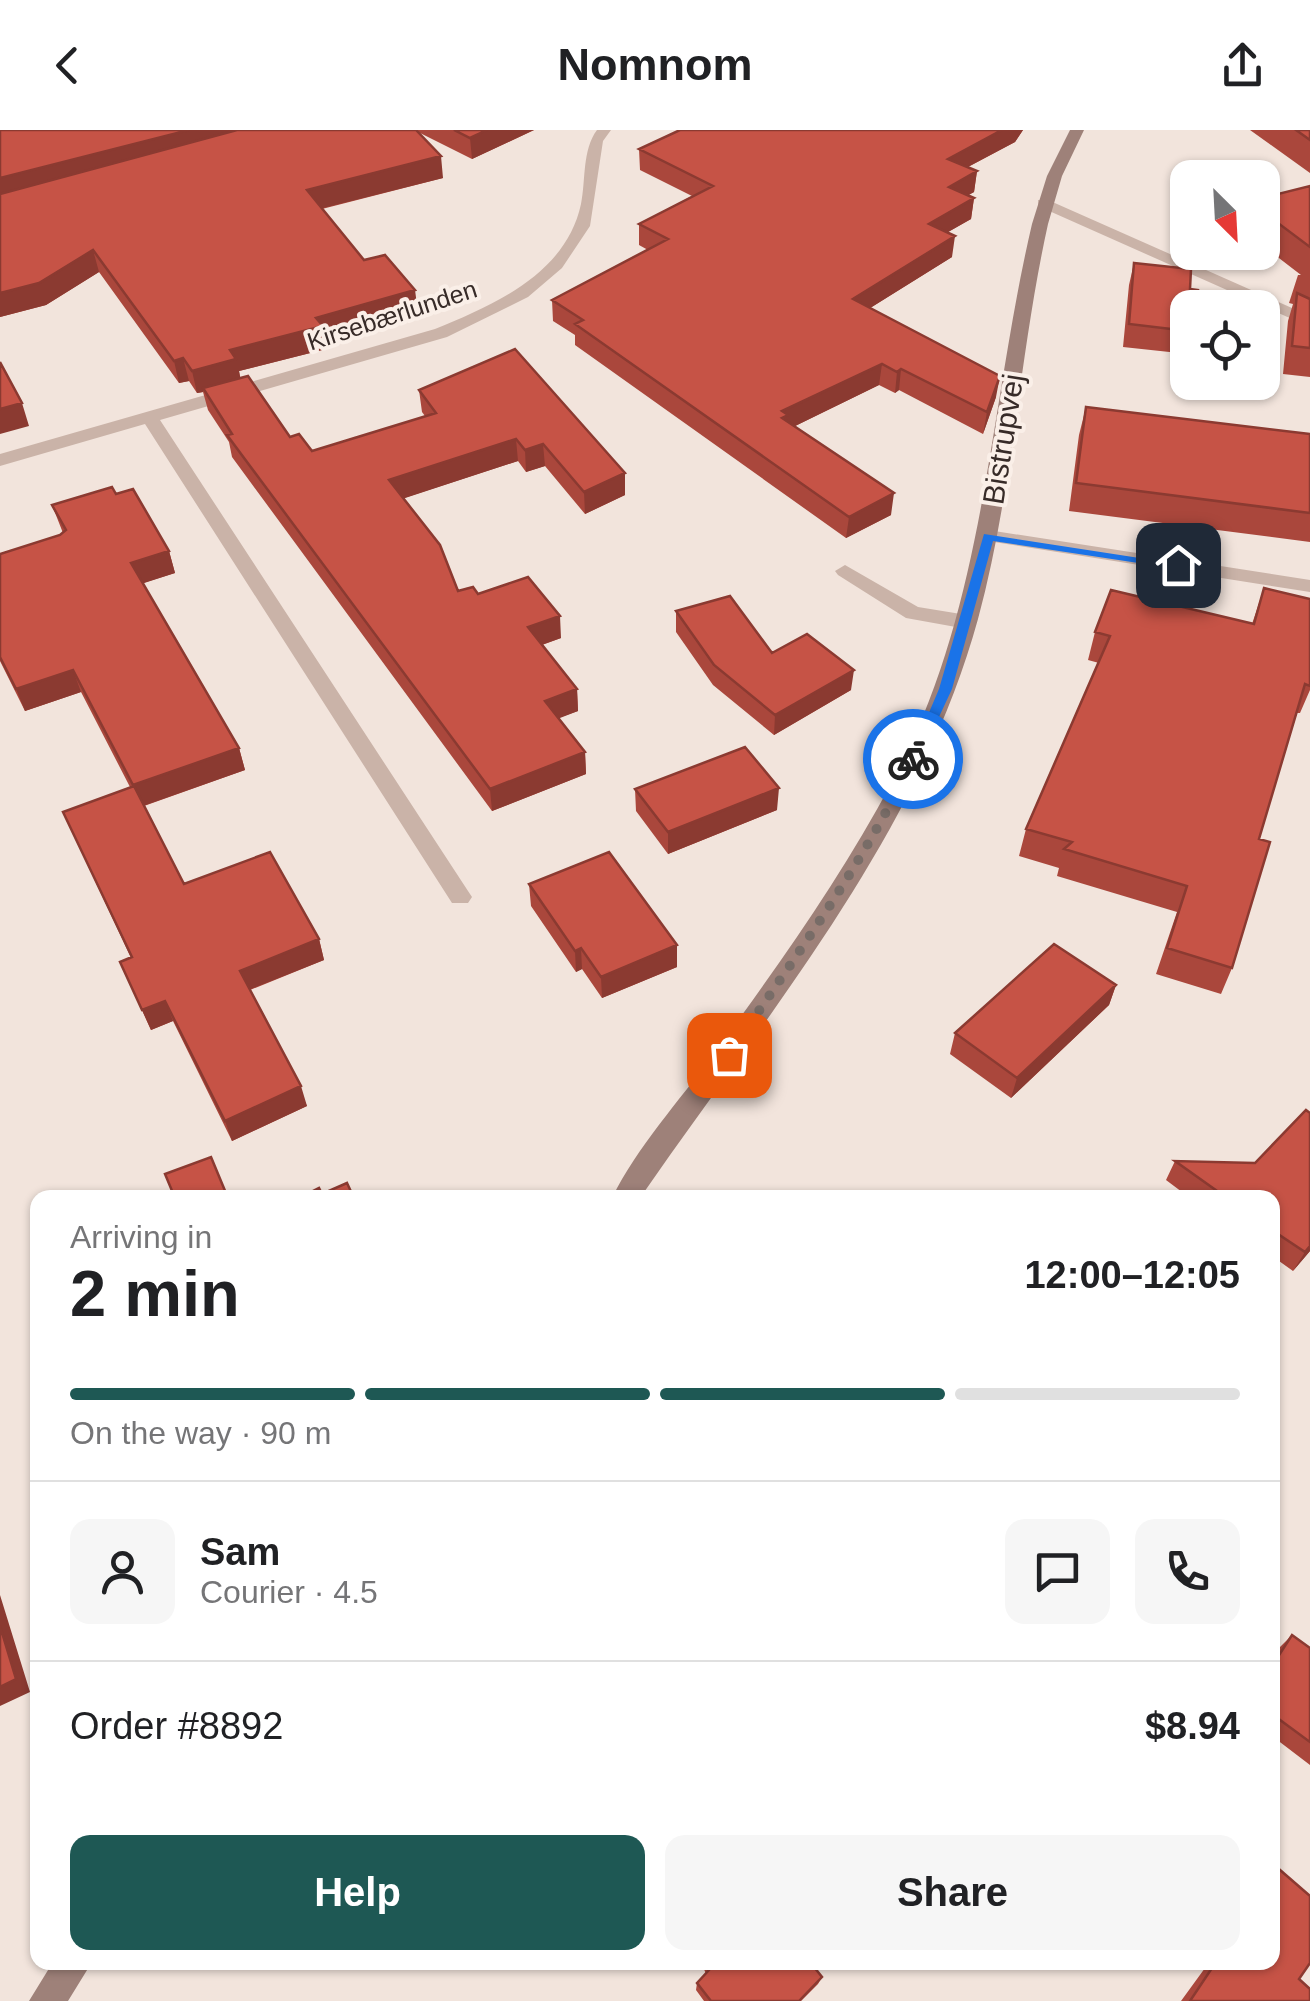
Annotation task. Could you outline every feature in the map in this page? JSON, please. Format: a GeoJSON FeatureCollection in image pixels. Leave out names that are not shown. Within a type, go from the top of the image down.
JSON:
{"type":"FeatureCollection","features":[{"type":"Feature","properties":{"kind":"main road","name":"Bistrupvej"},"geometry":{"type":"LineString","coordinates":[[631,1190],[826,913],[884,820],[946,689],[988,536],[1042,203],[1077,130]]}},
{"type":"Feature","properties":{"kind":"main road"},"geometry":{"type":"LineString","coordinates":[[47,2001],[69,1970]]}},
{"type":"Feature","properties":{"kind":"street","name":"Kirsebærlunden"},"geometry":{"type":"LineString","coordinates":[[0,460],[441,334],[497,310],[536,285],[582,225],[596,141],[604,130]]}},
{"type":"Feature","properties":{"kind":"street"},"geometry":{"type":"LineString","coordinates":[[1042,203],[1310,322]]}},
{"type":"Feature","properties":{"kind":"street"},"geometry":{"type":"LineString","coordinates":[[150,418],[460,896]]}},
{"type":"Feature","properties":{"kind":"street"},"geometry":{"type":"LineString","coordinates":[[988,536],[1310,586]]}},
{"type":"Feature","properties":{"kind":"street"},"geometry":{"type":"LineString","coordinates":[[845,571],[914,613],[967,622]]}},
{"type":"Feature","properties":{"kind":"building"},"geometry":{"type":"Polygon","coordinates":[[[0,130],[189,130],[0,178],[0,130]]]}},
{"type":"Feature","properties":{"kind":"building"},"geometry":{"type":"Polygon","coordinates":[[[237,130],[416,130],[441,156],[307,190],[364,260],[385,255],[415,290],[316,318],[323,326],[230,350],[236,359],[192,371],[183,358],[174,361],[93,250],[39,283],[0,293],[0,194],[237,130]]]}},
{"type":"Feature","properties":{"kind":"building"},"geometry":{"type":"Polygon","coordinates":[[[454,130],[487,130],[470,138],[454,130]]]}},
{"type":"Feature","properties":{"kind":"building"},"geometry":{"type":"Polygon","coordinates":[[[680,130],[1002,130],[948,159],[977,171],[949,187],[974,198],[929,224],[955,236],[853,299],[1000,376],[987,412],[901,369],[897,372],[882,364],[782,411],[788,415],[782,418],[894,493],[849,517],[575,324],[583,320],[552,300],[668,239],[639,224],[713,186],[639,149],[680,130]]]}},
{"type":"Feature","properties":{"kind":"building"},"geometry":{"type":"Polygon","coordinates":[[[1296,130],[1310,130],[1310,140],[1296,130]]]}},
{"type":"Feature","properties":{"kind":"building"},"geometry":{"type":"Polygon","coordinates":[[[1310,186],[1310,247],[1280,224],[1280,194],[1310,186]]]}},
{"type":"Feature","properties":{"kind":"building"},"geometry":{"type":"Polygon","coordinates":[[[1134,263],[1191,270],[1190,289],[1198,290],[1170,290],[1170,329],[1129,324],[1134,263]]]}},
{"type":"Feature","properties":{"kind":"building"},"geometry":{"type":"Polygon","coordinates":[[[1297,293],[1310,299],[1310,348],[1292,346],[1297,293]]]}},
{"type":"Feature","properties":{"kind":"building"},"geometry":{"type":"Polygon","coordinates":[[[515,349],[625,473],[584,492],[543,444],[525,450],[516,439],[389,480],[440,545],[458,591],[473,587],[478,594],[528,577],[560,616],[528,627],[577,689],[545,701],[585,752],[490,789],[227,435],[232,434],[203,388],[248,376],[290,437],[299,434],[312,451],[436,413],[419,390],[515,349]]]}},
{"type":"Feature","properties":{"kind":"building"},"geometry":{"type":"Polygon","coordinates":[[[0,362],[22,403],[0,409],[0,362]]]}},
{"type":"Feature","properties":{"kind":"building"},"geometry":{"type":"Polygon","coordinates":[[[1086,407],[1310,434],[1310,513],[1076,483],[1086,407]]]}},
{"type":"Feature","properties":{"kind":"building"},"geometry":{"type":"Polygon","coordinates":[[[112,487],[116,494],[133,489],[169,551],[131,563],[239,748],[133,785],[73,670],[16,689],[0,657],[0,554],[66,530],[52,505],[112,487]]]}},
{"type":"Feature","properties":{"kind":"building"},"geometry":{"type":"Polygon","coordinates":[[[1264,588],[1310,599],[1310,686],[1305,684],[1259,839],[1270,842],[1232,968],[1167,948],[1187,886],[1064,849],[1072,842],[1026,829],[1110,636],[1095,632],[1111,590],[1254,624],[1264,588]]]}},
{"type":"Feature","properties":{"kind":"building"},"geometry":{"type":"Polygon","coordinates":[[[730,596],[772,653],[807,634],[854,670],[775,715],[714,665],[676,611],[730,596]]]}},
{"type":"Feature","properties":{"kind":"building"},"geometry":{"type":"Polygon","coordinates":[[[745,747],[779,788],[668,832],[635,789],[745,747]]]}},
{"type":"Feature","properties":{"kind":"building"},"geometry":{"type":"Polygon","coordinates":[[[134,786],[184,884],[270,852],[319,939],[240,971],[301,1086],[225,1121],[165,1001],[142,1010],[120,962],[132,957],[63,812],[134,786]]]}},
{"type":"Feature","properties":{"kind":"building"},"geometry":{"type":"Polygon","coordinates":[[[609,852],[677,945],[601,977],[581,948],[575,951],[529,884],[609,852]]]}},
{"type":"Feature","properties":{"kind":"building"},"geometry":{"type":"Polygon","coordinates":[[[1054,944],[1116,985],[1017,1078],[955,1033],[1054,944]]]}},
{"type":"Feature","properties":{"kind":"building"},"geometry":{"type":"Polygon","coordinates":[[[1306,1110],[1310,1113],[1310,1246],[1305,1252],[1280,1235],[1280,1190],[1216,1190],[1175,1161],[1255,1163],[1306,1110]]]}},
{"type":"Feature","properties":{"kind":"building"},"geometry":{"type":"Polygon","coordinates":[[[211,1157],[225,1190],[172,1190],[165,1174],[211,1157]]]}},
{"type":"Feature","properties":{"kind":"building"},"geometry":{"type":"Polygon","coordinates":[[[347,1183],[350,1190],[331,1190],[347,1183]]]}},
{"type":"Feature","properties":{"kind":"building"},"geometry":{"type":"Polygon","coordinates":[[[0,1626],[16,1679],[0,1687],[0,1626]]]}},
{"type":"Feature","properties":{"kind":"building"},"geometry":{"type":"Polygon","coordinates":[[[1292,1635],[1310,1648],[1310,1742],[1280,1720],[1280,1654],[1292,1635]]]}},
{"type":"Feature","properties":{"kind":"building"},"geometry":{"type":"Polygon","coordinates":[[[1280,1870],[1310,1896],[1310,1963],[1299,1979],[1310,1989],[1310,2001],[1190,2001],[1211,1970],[1280,1970],[1280,1870]]]}},
{"type":"Feature","properties":{"kind":"building"},"geometry":{"type":"Polygon","coordinates":[[[709,1970],[816,1970],[822,1977],[799,2001],[711,2001],[697,1983],[709,1970]]]}},
{"type":"Feature","properties":{"kind":"way so far"},"geometry":{"type":"LineString","coordinates":[[729,1055],[884,820],[913,759]]}},
{"type":"Feature","properties":{"kind":"route"},"geometry":{"type":"LineString","coordinates":[[913,759],[946,689],[988,536],[1178,565]]}}]}
